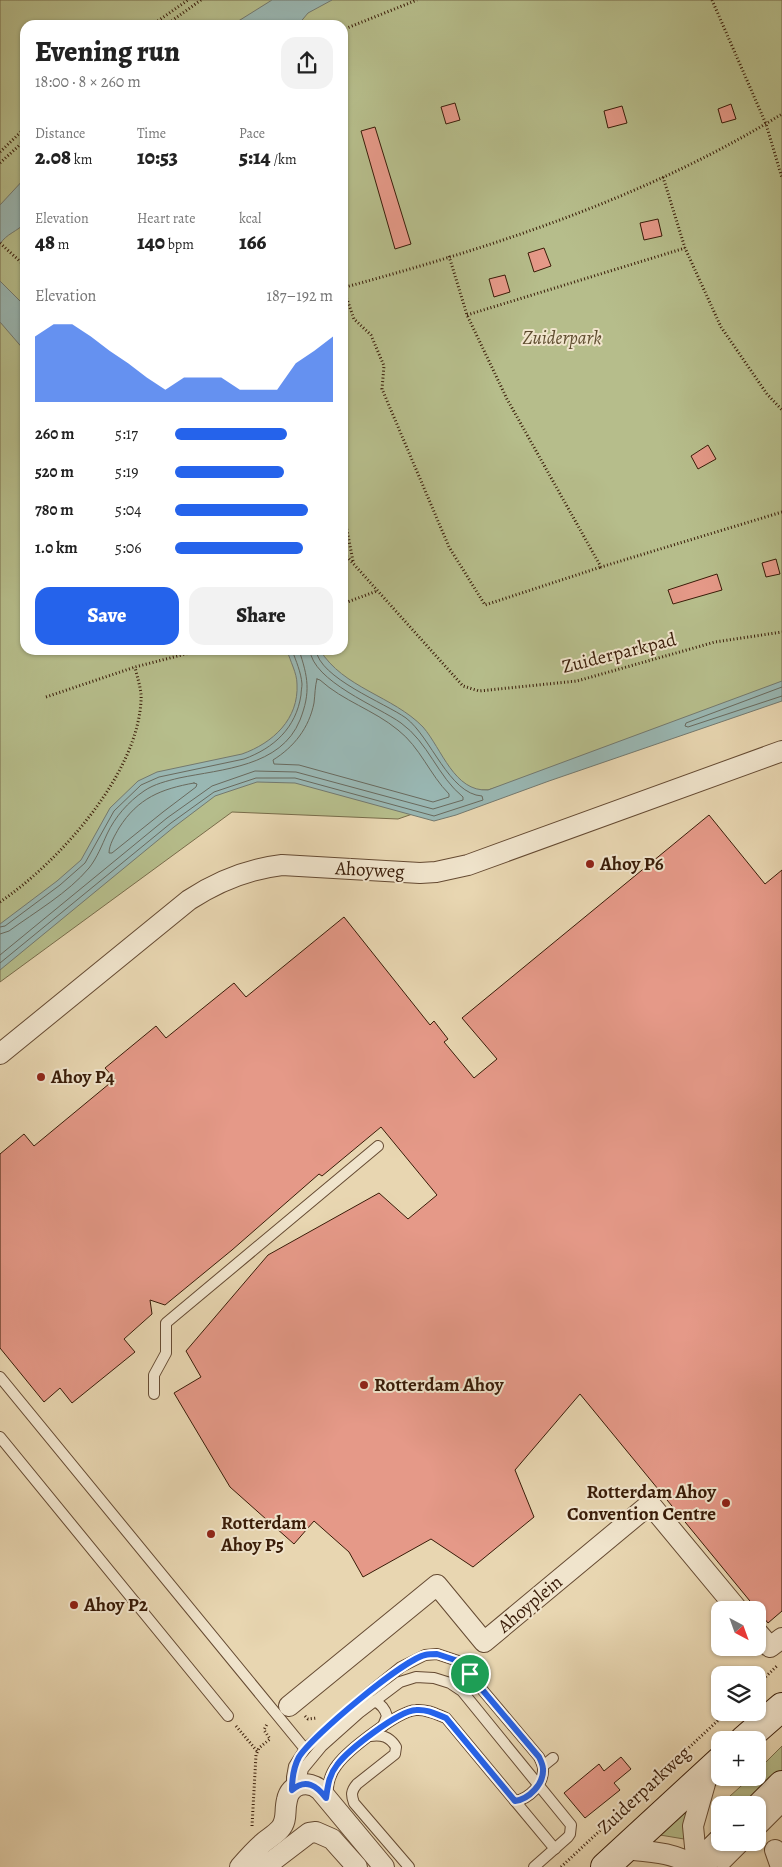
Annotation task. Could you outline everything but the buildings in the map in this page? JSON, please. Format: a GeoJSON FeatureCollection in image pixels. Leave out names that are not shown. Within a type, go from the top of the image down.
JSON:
{"type":"FeatureCollection","features":[{"type":"Feature","properties":{"kind":"main road"},"geometry":{"type":"LineString","coordinates":[[754,1731],[782,1707]]}},
{"type":"Feature","properties":{"kind":"main road","name":"Zuiderparkweg"},"geometry":{"type":"LineString","coordinates":[[615,1858],[711,1769]]}},
{"type":"Feature","properties":{"kind":"main road"},"geometry":{"type":"LineString","coordinates":[[766,1801],[782,1785]]}},
{"type":"Feature","properties":{"kind":"main road"},"geometry":{"type":"LineString","coordinates":[[698,1867],[713,1851]]}},
{"type":"Feature","properties":{"kind":"street","name":"Ahoyweg"},"geometry":{"type":"LineString","coordinates":[[0,1054],[183,904],[210,887],[236,875],[282,865],[420,873],[436,872],[468,865],[782,751]]}},
{"type":"Feature","properties":{"kind":"street","name":"Ahoyplein"},"geometry":{"type":"LineString","coordinates":[[283,1711],[437,1585],[484,1642],[650,1504],[731,1601]]}},
{"type":"Feature","properties":{"kind":"street"},"geometry":{"type":"LineString","coordinates":[[766,1642],[770,1647],[782,1638]]}},
{"type":"Feature","properties":{"kind":"street"},"geometry":{"type":"LineString","coordinates":[[698,1867],[693,1826],[711,1775]]}},
{"type":"Feature","properties":{"kind":"street"},"geometry":{"type":"LineString","coordinates":[[240,1867],[262,1844],[279,1830],[284,1823],[287,1798],[296,1788],[303,1784],[315,1785],[384,1867]]}},
{"type":"Feature","properties":{"kind":"street"},"geometry":{"type":"LineString","coordinates":[[262,1867],[275,1860],[326,1820],[329,1814],[328,1800]]}},
{"type":"Feature","properties":{"kind":"street"},"geometry":{"type":"LineString","coordinates":[[309,1833],[316,1832],[332,1839],[357,1867]]}},
{"type":"Feature","properties":{"kind":"street"},"geometry":{"type":"LineString","coordinates":[[615,1858],[666,1853],[683,1858],[698,1867]]}},
{"type":"Feature","properties":{"kind":"lane"},"geometry":{"type":"LineString","coordinates":[[154,1394],[154,1375],[166,1353],[166,1323],[378,1146]]}},
{"type":"Feature","properties":{"kind":"lane"},"geometry":{"type":"LineString","coordinates":[[0,1377],[267,1703],[283,1711],[305,1749]]}},
{"type":"Feature","properties":{"kind":"lane"},"geometry":{"type":"LineString","coordinates":[[0,1437],[228,1716]]}},
{"type":"Feature","properties":{"kind":"lane"},"geometry":{"type":"LineString","coordinates":[[296,1788],[292,1777],[294,1766],[305,1749],[351,1707],[402,1667],[425,1655],[437,1654],[458,1661],[539,1757],[544,1771],[538,1785],[525,1798],[515,1801]]}},
{"type":"Feature","properties":{"kind":"lane"},"geometry":{"type":"LineString","coordinates":[[296,1788],[303,1769],[312,1756],[332,1736],[400,1682],[416,1678],[434,1678],[450,1683],[462,1691],[571,1825],[568,1837],[534,1867]]}},
{"type":"Feature","properties":{"kind":"lane"},"geometry":{"type":"LineString","coordinates":[[374,1702],[386,1711],[388,1716],[384,1726]]}},
{"type":"Feature","properties":{"kind":"lane"},"geometry":{"type":"LineString","coordinates":[[328,1800],[328,1780],[337,1764],[348,1753],[402,1714],[416,1710],[432,1712],[446,1718],[555,1849]]}},
{"type":"Feature","properties":{"kind":"lane"},"geometry":{"type":"LineString","coordinates":[[370,1736],[386,1736],[396,1747],[395,1754],[358,1784],[352,1790],[351,1796],[354,1803],[409,1867]]}},
{"type":"Feature","properties":{"kind":"lane"},"geometry":{"type":"LineString","coordinates":[[543,1766],[553,1758]]}},
{"type":"Feature","properties":{"kind":"lane"},"geometry":{"type":"LineString","coordinates":[[766,1824],[782,1808]]}},
{"type":"Feature","properties":{"kind":"lane"},"geometry":{"type":"LineString","coordinates":[[722,1867],[738,1851]]}},
{"type":"Feature","properties":{"kind":"path"},"geometry":{"type":"LineString","coordinates":[[159,20],[188,0]]}},
{"type":"Feature","properties":{"kind":"path"},"geometry":{"type":"LineString","coordinates":[[173,20],[201,0]]}},
{"type":"Feature","properties":{"kind":"path"},"geometry":{"type":"LineString","coordinates":[[348,28],[417,0]]}},
{"type":"Feature","properties":{"kind":"path"},"geometry":{"type":"LineString","coordinates":[[712,0],[766,124],[782,178]]}},
{"type":"Feature","properties":{"kind":"path"},"geometry":{"type":"LineString","coordinates":[[348,286],[560,220],[663,177],[782,114]]}},
{"type":"Feature","properties":{"kind":"path"},"geometry":{"type":"LineString","coordinates":[[0,152],[20,133]]}},
{"type":"Feature","properties":{"kind":"path"},"geometry":{"type":"LineString","coordinates":[[0,162],[20,144]]}},
{"type":"Feature","properties":{"kind":"path"},"geometry":{"type":"LineString","coordinates":[[663,177],[685,248],[721,327],[767,394],[782,410]]}},
{"type":"Feature","properties":{"kind":"path"},"geometry":{"type":"LineString","coordinates":[[0,243],[20,262]]}},
{"type":"Feature","properties":{"kind":"path"},"geometry":{"type":"LineString","coordinates":[[467,316],[685,248]]}},
{"type":"Feature","properties":{"kind":"path"},"geometry":{"type":"LineString","coordinates":[[449,256],[467,316],[506,399],[601,567]]}},
{"type":"Feature","properties":{"kind":"path"},"geometry":{"type":"LineString","coordinates":[[348,302],[354,319],[371,335],[384,366],[382,389],[449,547],[485,605],[601,567],[782,512]]}},
{"type":"Feature","properties":{"kind":"path"},"geometry":{"type":"LineString","coordinates":[[348,537],[353,563]]}},
{"type":"Feature","properties":{"kind":"path","name":"Zuiderparkpad"},"geometry":{"type":"LineString","coordinates":[[348,558],[463,686],[479,691],[577,681],[715,642],[782,632]]}},
{"type":"Feature","properties":{"kind":"path"},"geometry":{"type":"LineString","coordinates":[[348,602],[378,591]]}},
{"type":"Feature","properties":{"kind":"path"},"geometry":{"type":"LineString","coordinates":[[46,697],[135,667],[182,655]]}},
{"type":"Feature","properties":{"kind":"path"},"geometry":{"type":"LineString","coordinates":[[0,902],[29,880],[86,822],[123,764],[136,730],[142,700],[135,667]]}},
{"type":"Feature","properties":{"kind":"path"},"geometry":{"type":"LineString","coordinates":[[766,1677],[782,1662]]}},
{"type":"Feature","properties":{"kind":"path"},"geometry":{"type":"LineString","coordinates":[[256,1751],[270,1739],[264,1730],[265,1726],[283,1711]]}},
{"type":"Feature","properties":{"kind":"path"},"geometry":{"type":"LineString","coordinates":[[228,1716],[256,1751],[252,1829],[262,1844]]}},
{"type":"Feature","properties":{"kind":"path","name":"Zuiderparkweg"},"geometry":{"type":"LineString","coordinates":[[561,1867],[717,1721]]}},
{"type":"Feature","properties":{"kind":"green space","name":"Zuiderpark"},"geometry":{"type":"Polygon","coordinates":[[[0,0],[782,0],[782,700],[488,790],[482,790],[398,819],[232,812],[0,982],[0,0]]]}},
{"type":"Feature","properties":{"kind":"green space"},"geometry":{"type":"Polygon","coordinates":[[[782,1746],[782,1771],[766,1786],[766,1762],[782,1746]]]}},
{"type":"Feature","properties":{"kind":"green space"},"geometry":{"type":"Polygon","coordinates":[[[741,1786],[766,1786],[755,1796],[730,1796],[741,1786]]]}},
{"type":"Feature","properties":{"kind":"green space"},"geometry":{"type":"Polygon","coordinates":[[[690,1806],[684,1839],[660,1835],[690,1806]]]}},
{"type":"Feature","properties":{"kind":"water"},"geometry":{"type":"Polygon","coordinates":[[[272,0],[332,0],[308,13],[302,20],[240,20],[272,0]]]}},
{"type":"Feature","properties":{"kind":"water"},"geometry":{"type":"Polygon","coordinates":[[[20,183],[20,227],[0,244],[0,205],[20,183]]]}},
{"type":"Feature","properties":{"kind":"water"},"geometry":{"type":"Polygon","coordinates":[[[0,281],[20,301],[20,345],[0,322],[0,281]]]}},
{"type":"Feature","properties":{"kind":"water"},"geometry":{"type":"Polygon","coordinates":[[[289,655],[324,655],[342,674],[411,716],[423,727],[450,768],[466,784],[476,789],[488,790],[782,681],[782,701],[434,821],[295,783],[257,782],[215,796],[174,827],[0,970],[0,924],[57,881],[81,860],[110,808],[138,781],[157,772],[242,754],[274,736],[289,719],[294,708],[296,676],[289,655]]]}},
{"type":"Feature","properties":{"kind":"place","name":"Ahoy P6"},"geometry":{"type":"Point","coordinates":[590,864]}},
{"type":"Feature","properties":{"kind":"place","name":"Ahoy P4"},"geometry":{"type":"Point","coordinates":[41,1077]}},
{"type":"Feature","properties":{"kind":"place","name":"Rotterdam Ahoy"},"geometry":{"type":"Point","coordinates":[364,1385]}},
{"type":"Feature","properties":{"kind":"place","name":"Rotterdam Ahoy Convention Centre"},"geometry":{"type":"Point","coordinates":[726,1503]}},
{"type":"Feature","properties":{"kind":"place","name":"Rotterdam Ahoy P5"},"geometry":{"type":"Point","coordinates":[211,1534]}},
{"type":"Feature","properties":{"kind":"place","name":"Ahoy P2"},"geometry":{"type":"Point","coordinates":[74,1605]}},
{"type":"Feature","properties":{"kind":"route"},"geometry":{"type":"LineString","coordinates":[[437,1654],[458,1661],[470,1674],[539,1757],[543,1766],[542,1778],[532,1793],[525,1798],[515,1801],[446,1718],[432,1712],[416,1710],[402,1714],[387,1723],[348,1753],[337,1764],[328,1780],[326,1798],[315,1785],[303,1784],[292,1790],[294,1766],[305,1749],[339,1718],[402,1667],[425,1655],[437,1654]]}}]}
